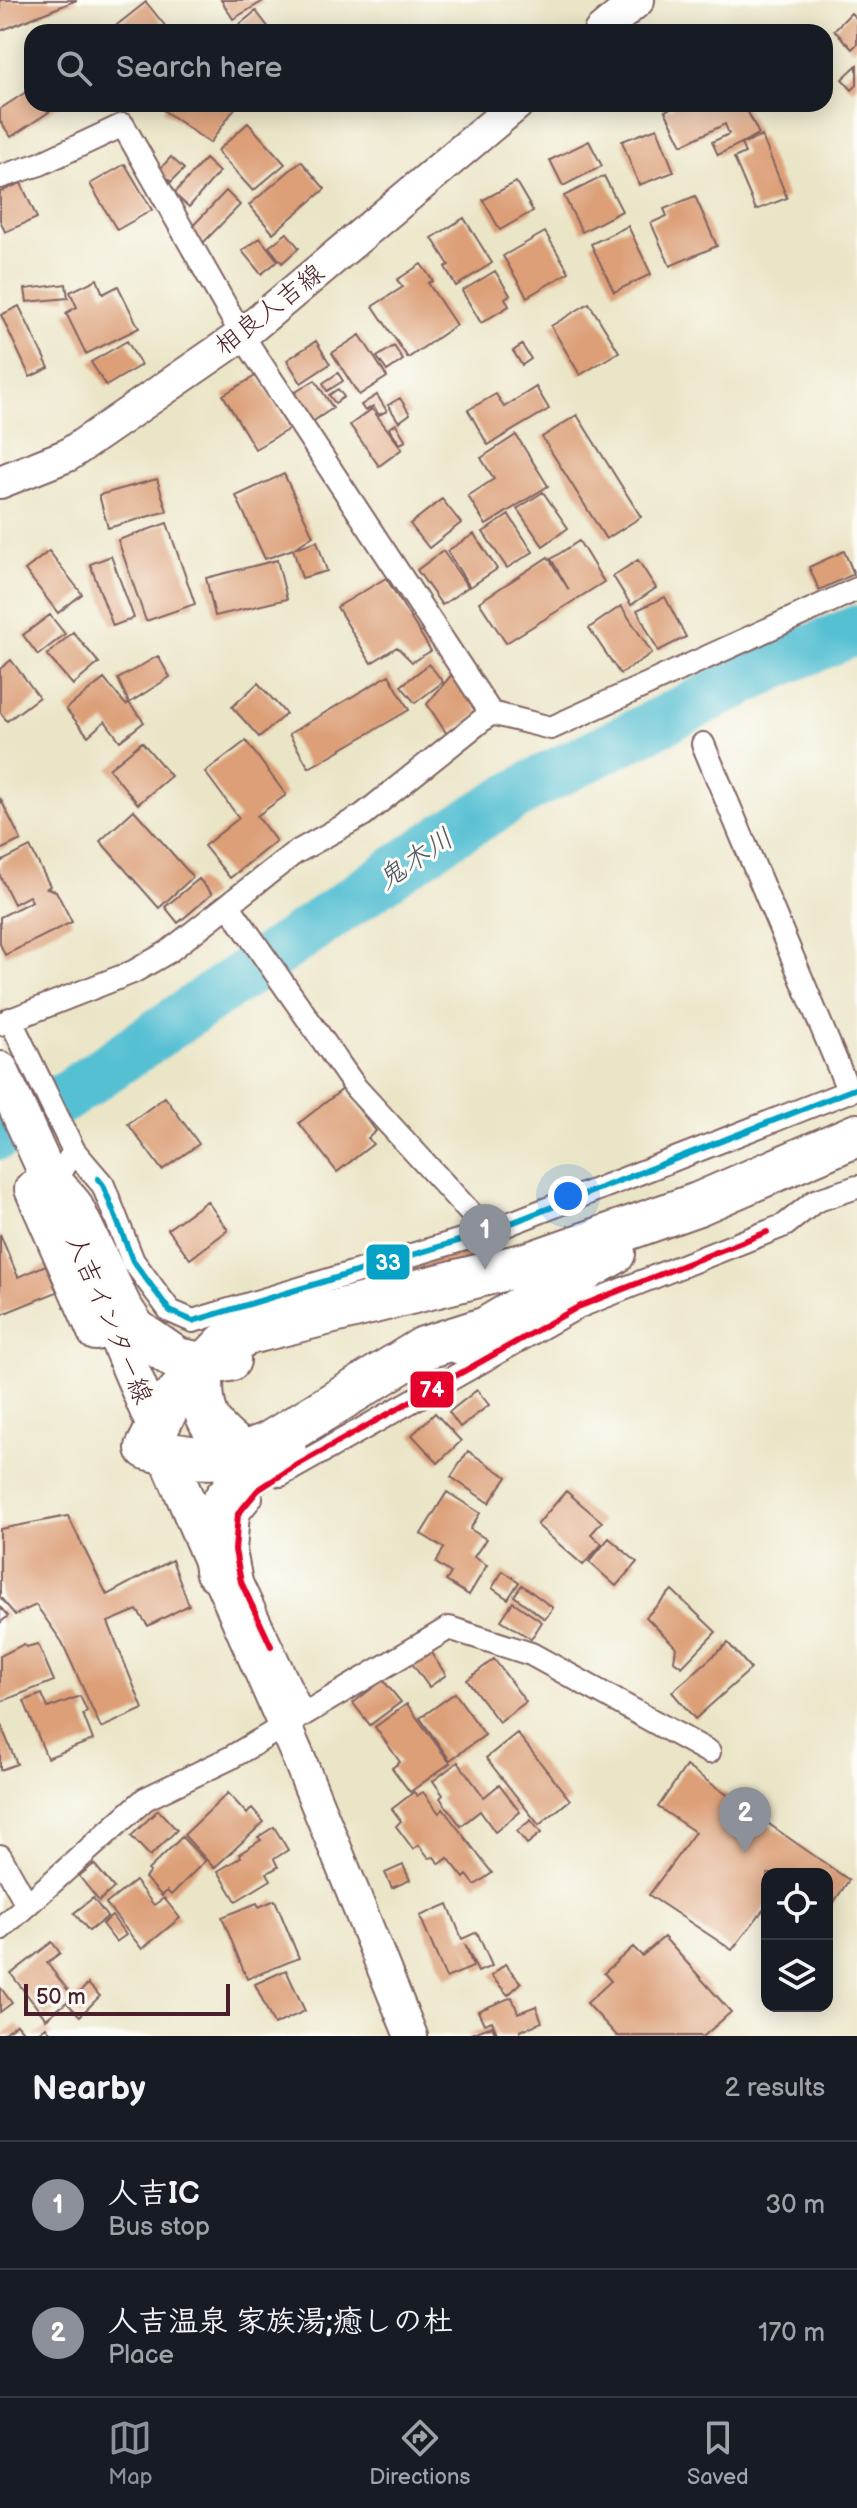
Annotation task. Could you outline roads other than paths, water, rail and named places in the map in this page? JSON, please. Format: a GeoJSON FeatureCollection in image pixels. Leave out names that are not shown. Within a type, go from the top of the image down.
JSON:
{"type":"FeatureCollection","features":[{"type":"Feature","properties":{"kind":"highway"},"geometry":{"type":"LineString","coordinates":[[484,1329],[424,1348],[271,1442],[245,1454],[215,1459],[157,1443],[171,1401],[225,1344],[249,1333],[530,1263],[698,1204],[857,1135]]}},
{"type":"Feature","properties":{"kind":"highway"},"geometry":{"type":"LineString","coordinates":[[45,1171],[71,1206],[120,1307],[135,1330],[177,1359],[203,1364]]}},
{"type":"Feature","properties":{"kind":"highway"},"geometry":{"type":"LineString","coordinates":[[216,1570],[213,1530],[221,1503],[265,1464],[484,1329],[698,1204]]}},
{"type":"Feature","properties":{"kind":"highway"},"geometry":{"type":"LineString","coordinates":[[203,1364],[202,1404],[212,1424],[229,1443],[245,1454]]}},
{"type":"Feature","properties":{"kind":"main road","name":"人吉インター線"},"geometry":{"type":"LineString","coordinates":[[0,1070],[20,1103],[157,1443],[216,1570]]}},
{"type":"Feature","properties":{"kind":"street"},"geometry":{"type":"LineString","coordinates":[[610,24],[638,0]]}},
{"type":"Feature","properties":{"kind":"street","name":"相良人吉線"},"geometry":{"type":"LineString","coordinates":[[0,482],[68,455],[242,335],[507,112]]}},
{"type":"Feature","properties":{"kind":"street"},"geometry":{"type":"LineString","coordinates":[[0,177],[40,164],[123,125],[242,335],[491,713],[551,728],[857,589]]}},
{"type":"Feature","properties":{"kind":"street"},"geometry":{"type":"LineString","coordinates":[[491,713],[363,815],[293,854],[168,952],[133,972],[5,1021],[20,1103],[45,1171],[103,1185],[133,1261],[170,1311],[193,1321],[488,1232],[853,1090],[703,744]]}},
{"type":"Feature","properties":{"kind":"street"},"geometry":{"type":"LineString","coordinates":[[229,906],[356,1088],[488,1232]]}},
{"type":"Feature","properties":{"kind":"street"},"geometry":{"type":"LineString","coordinates":[[285,1726],[241,1582],[235,1550],[238,1514],[258,1490],[578,1307],[785,1225],[815,1201],[857,1187]]}},
{"type":"Feature","properties":{"kind":"street"},"geometry":{"type":"LineString","coordinates":[[157,1443],[285,1726]]}},
{"type":"Feature","properties":{"kind":"street"},"geometry":{"type":"LineString","coordinates":[[216,1570],[285,1726],[411,2036]]}},
{"type":"Feature","properties":{"kind":"street"},"geometry":{"type":"LineString","coordinates":[[0,1929],[145,1799],[230,1758],[449,1628],[531,1654],[709,1752]]}},
{"type":"Feature","properties":{"kind":"street"},"geometry":{"type":"LineString","coordinates":[[0,1856],[27,1904]]}},
{"type":"Feature","properties":{"kind":"waterway","name":"鬼木川"},"geometry":{"type":"LineString","coordinates":[[0,1135],[62,1099],[448,835],[540,781],[783,661],[857,630]]}},
{"type":"Feature","properties":{"kind":"place","name":"人吉IC"},"geometry":{"type":"Point","coordinates":[485,1270]}},
{"type":"Feature","properties":{"kind":"place","name":"人吉温泉 家族湯;癒しの杜"},"geometry":{"type":"Point","coordinates":[745,1853]}}]}
